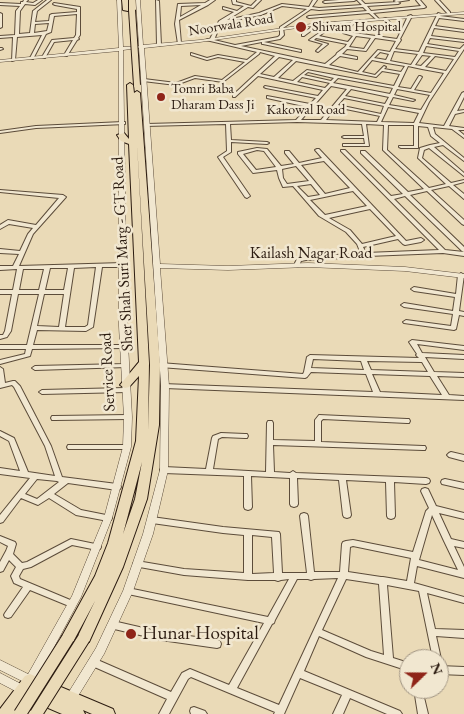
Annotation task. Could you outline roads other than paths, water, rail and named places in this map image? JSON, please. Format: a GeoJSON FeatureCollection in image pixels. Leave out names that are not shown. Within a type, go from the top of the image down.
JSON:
{"type":"FeatureCollection","features":[{"type":"Feature","properties":{"kind":"main road"},"geometry":{"type":"LineString","coordinates":[[126,0],[129,10],[137,83]]}},
{"type":"Feature","properties":{"kind":"main road"},"geometry":{"type":"LineString","coordinates":[[129,10],[132,0]]}},
{"type":"Feature","properties":{"kind":"main road","name":"Sher Shah Suri Marg - GT Road"},"geometry":{"type":"LineString","coordinates":[[137,83],[133,142],[154,364]]}},
{"type":"Feature","properties":{"kind":"main road","name":"Sher Shah Suri Marg - GT Road"},"geometry":{"type":"LineString","coordinates":[[137,83],[146,177],[154,364]]}},
{"type":"Feature","properties":{"kind":"main road"},"geometry":{"type":"LineString","coordinates":[[121,134],[124,139],[133,142]]}},
{"type":"Feature","properties":{"kind":"main road"},"geometry":{"type":"LineString","coordinates":[[125,387],[154,364]]}},
{"type":"Feature","properties":{"kind":"main road"},"geometry":{"type":"LineString","coordinates":[[20,714],[68,638],[101,577],[126,502],[142,441],[154,364]]}},
{"type":"Feature","properties":{"kind":"main road"},"geometry":{"type":"LineString","coordinates":[[36,714],[84,638],[117,567],[141,499],[154,426],[154,364]]}},
{"type":"Feature","properties":{"kind":"main road"},"geometry":{"type":"LineString","coordinates":[[26,685],[68,708],[108,714]]}},
{"type":"Feature","properties":{"kind":"main road","name":"Service Road"},"geometry":{"type":"LineString","coordinates":[[5,714],[26,685]]}},
{"type":"Feature","properties":{"kind":"street"},"geometry":{"type":"LineString","coordinates":[[0,4],[8,2],[34,4],[40,0]]}},
{"type":"Feature","properties":{"kind":"street"},"geometry":{"type":"LineString","coordinates":[[32,35],[35,12],[49,0]]}},
{"type":"Feature","properties":{"kind":"street"},"geometry":{"type":"LineString","coordinates":[[61,5],[67,0]]}},
{"type":"Feature","properties":{"kind":"street","name":"Service Road"},"geometry":{"type":"LineString","coordinates":[[26,685],[72,604],[97,547],[108,518],[127,447],[128,417],[124,347],[121,134],[123,123],[119,0]]}},
{"type":"Feature","properties":{"kind":"street"},"geometry":{"type":"LineString","coordinates":[[68,708],[113,625],[128,591],[152,520],[164,470],[165,386],[154,364],[157,266],[146,177],[147,125],[137,83],[142,47],[138,0]]}},
{"type":"Feature","properties":{"kind":"street"},"geometry":{"type":"LineString","coordinates":[[178,19],[213,0]]}},
{"type":"Feature","properties":{"kind":"street"},"geometry":{"type":"LineString","coordinates":[[234,0],[234,3],[271,9]]}},
{"type":"Feature","properties":{"kind":"street"},"geometry":{"type":"LineString","coordinates":[[254,6],[259,0]]}},
{"type":"Feature","properties":{"kind":"street"},"geometry":{"type":"LineString","coordinates":[[271,45],[282,35],[281,28],[310,8],[315,0]]}},
{"type":"Feature","properties":{"kind":"street"},"geometry":{"type":"LineString","coordinates":[[325,2],[354,0]]}},
{"type":"Feature","properties":{"kind":"street"},"geometry":{"type":"LineString","coordinates":[[359,0],[377,19]]}},
{"type":"Feature","properties":{"kind":"street"},"geometry":{"type":"LineString","coordinates":[[220,22],[244,19],[288,5],[330,9],[407,0]]}},
{"type":"Feature","properties":{"kind":"street"},"geometry":{"type":"LineString","coordinates":[[309,18],[424,7],[418,0]]}},
{"type":"Feature","properties":{"kind":"street"},"geometry":{"type":"LineString","coordinates":[[437,0],[449,13]]}},
{"type":"Feature","properties":{"kind":"street"},"geometry":{"type":"LineString","coordinates":[[157,1],[160,45]]}},
{"type":"Feature","properties":{"kind":"street"},"geometry":{"type":"LineString","coordinates":[[387,62],[411,16],[396,1]]}},
{"type":"Feature","properties":{"kind":"street"},"geometry":{"type":"LineString","coordinates":[[0,27],[1,12],[8,2]]}},
{"type":"Feature","properties":{"kind":"street"},"geometry":{"type":"LineString","coordinates":[[13,60],[18,11],[23,3]]}},
{"type":"Feature","properties":{"kind":"street"},"geometry":{"type":"LineString","coordinates":[[55,4],[79,7],[77,39],[66,55]]}},
{"type":"Feature","properties":{"kind":"street"},"geometry":{"type":"LineString","coordinates":[[179,43],[179,5],[207,4]]}},
{"type":"Feature","properties":{"kind":"street"},"geometry":{"type":"LineString","coordinates":[[247,6],[220,22],[210,40],[258,53],[376,76],[383,68],[402,73]]}},
{"type":"Feature","properties":{"kind":"street"},"geometry":{"type":"LineString","coordinates":[[224,8],[238,12]]}},
{"type":"Feature","properties":{"kind":"street"},"geometry":{"type":"LineString","coordinates":[[330,9],[342,22]]}},
{"type":"Feature","properties":{"kind":"street"},"geometry":{"type":"LineString","coordinates":[[0,37],[44,34],[49,32],[52,15],[78,13]]}},
{"type":"Feature","properties":{"kind":"street","name":"Noorwala Road"},"geometry":{"type":"LineString","coordinates":[[121,51],[210,40],[281,28],[464,13]]}},
{"type":"Feature","properties":{"kind":"street"},"geometry":{"type":"LineString","coordinates":[[379,122],[394,87],[402,73],[421,53],[438,15],[464,20]]}},
{"type":"Feature","properties":{"kind":"street"},"geometry":{"type":"LineString","coordinates":[[385,19],[396,31],[402,32]]}},
{"type":"Feature","properties":{"kind":"street"},"geometry":{"type":"LineString","coordinates":[[33,23],[51,22]]}},
{"type":"Feature","properties":{"kind":"street"},"geometry":{"type":"LineString","coordinates":[[353,22],[345,33],[399,40]]}},
{"type":"Feature","properties":{"kind":"street"},"geometry":{"type":"LineString","coordinates":[[310,62],[326,45],[311,40],[336,23]]}},
{"type":"Feature","properties":{"kind":"street"},"geometry":{"type":"LineString","coordinates":[[303,35],[318,24]]}},
{"type":"Feature","properties":{"kind":"street"},"geometry":{"type":"LineString","coordinates":[[392,26],[406,25]]}},
{"type":"Feature","properties":{"kind":"street"},"geometry":{"type":"LineString","coordinates":[[433,27],[464,31]]}},
{"type":"Feature","properties":{"kind":"street"},"geometry":{"type":"LineString","coordinates":[[32,58],[44,34]]}},
{"type":"Feature","properties":{"kind":"street"},"geometry":{"type":"LineString","coordinates":[[326,66],[346,48],[355,35]]}},
{"type":"Feature","properties":{"kind":"street"},"geometry":{"type":"LineString","coordinates":[[316,37],[350,43]]}},
{"type":"Feature","properties":{"kind":"street"},"geometry":{"type":"LineString","coordinates":[[346,48],[365,50],[374,37]]}},
{"type":"Feature","properties":{"kind":"street"},"geometry":{"type":"LineString","coordinates":[[429,37],[464,41]]}},
{"type":"Feature","properties":{"kind":"street"},"geometry":{"type":"LineString","coordinates":[[232,47],[279,38]]}},
{"type":"Feature","properties":{"kind":"street"},"geometry":{"type":"LineString","coordinates":[[44,57],[53,41],[77,39]]}},
{"type":"Feature","properties":{"kind":"street"},"geometry":{"type":"LineString","coordinates":[[196,42],[226,45]]}},
{"type":"Feature","properties":{"kind":"street"},"geometry":{"type":"LineString","coordinates":[[258,42],[300,51],[275,79],[264,88],[319,97]]}},
{"type":"Feature","properties":{"kind":"street"},"geometry":{"type":"LineString","coordinates":[[293,49],[300,42]]}},
{"type":"Feature","properties":{"kind":"street"},"geometry":{"type":"LineString","coordinates":[[425,45],[463,48]]}},
{"type":"Feature","properties":{"kind":"street"},"geometry":{"type":"LineString","coordinates":[[401,147],[416,148],[416,124],[432,94],[463,48]]}},
{"type":"Feature","properties":{"kind":"street"},"geometry":{"type":"LineString","coordinates":[[0,62],[121,51]]}},
{"type":"Feature","properties":{"kind":"street"},"geometry":{"type":"LineString","coordinates":[[0,62],[121,51]]}},
{"type":"Feature","properties":{"kind":"street"},"geometry":{"type":"LineString","coordinates":[[359,73],[379,51],[421,53],[456,58]]}},
{"type":"Feature","properties":{"kind":"street"},"geometry":{"type":"LineString","coordinates":[[137,83],[176,84],[195,77],[221,82],[258,53]]}},
{"type":"Feature","properties":{"kind":"street"},"geometry":{"type":"LineString","coordinates":[[192,54],[207,59],[218,56],[248,61]]}},
{"type":"Feature","properties":{"kind":"street"},"geometry":{"type":"LineString","coordinates":[[338,54],[356,58]]}},
{"type":"Feature","properties":{"kind":"street"},"geometry":{"type":"LineString","coordinates":[[422,68],[434,55]]}},
{"type":"Feature","properties":{"kind":"street"},"geometry":{"type":"LineString","coordinates":[[234,96],[277,56]]}},
{"type":"Feature","properties":{"kind":"street"},"geometry":{"type":"LineString","coordinates":[[371,59],[446,72]]}},
{"type":"Feature","properties":{"kind":"street"},"geometry":{"type":"LineString","coordinates":[[294,82],[309,71],[432,94]]}},
{"type":"Feature","properties":{"kind":"street"},"geometry":{"type":"LineString","coordinates":[[257,75],[326,89]]}},
{"type":"Feature","properties":{"kind":"street"},"geometry":{"type":"LineString","coordinates":[[301,76],[413,100]]}},
{"type":"Feature","properties":{"kind":"street"},"geometry":{"type":"LineString","coordinates":[[297,121],[337,77]]}},
{"type":"Feature","properties":{"kind":"street"},"geometry":{"type":"LineString","coordinates":[[412,90],[420,77]]}},
{"type":"Feature","properties":{"kind":"street"},"geometry":{"type":"LineString","coordinates":[[322,122],[350,88]]}},
{"type":"Feature","properties":{"kind":"street"},"geometry":{"type":"LineString","coordinates":[[446,127],[463,96]]}},
{"type":"Feature","properties":{"kind":"street"},"geometry":{"type":"LineString","coordinates":[[344,97],[422,112]]}},
{"type":"Feature","properties":{"kind":"street"},"geometry":{"type":"LineString","coordinates":[[268,98],[311,106]]}},
{"type":"Feature","properties":{"kind":"street"},"geometry":{"type":"LineString","coordinates":[[336,106],[381,115]]}},
{"type":"Feature","properties":{"kind":"street"},"geometry":{"type":"LineString","coordinates":[[453,113],[464,111]]}},
{"type":"Feature","properties":{"kind":"street","name":"Kakowal Road"},"geometry":{"type":"LineString","coordinates":[[147,125],[297,121],[379,122],[464,129]]}},
{"type":"Feature","properties":{"kind":"street"},"geometry":{"type":"LineString","coordinates":[[345,145],[366,146],[364,122]]}},
{"type":"Feature","properties":{"kind":"street"},"geometry":{"type":"LineString","coordinates":[[0,132],[36,127],[123,123]]}},
{"type":"Feature","properties":{"kind":"street"},"geometry":{"type":"LineString","coordinates":[[228,123],[229,152],[220,157],[248,196]]}},
{"type":"Feature","properties":{"kind":"street"},"geometry":{"type":"LineString","coordinates":[[386,123],[385,150],[464,223]]}},
{"type":"Feature","properties":{"kind":"street"},"geometry":{"type":"LineString","coordinates":[[430,125],[433,135],[464,160]]}},
{"type":"Feature","properties":{"kind":"street"},"geometry":{"type":"LineString","coordinates":[[452,128],[464,137]]}},
{"type":"Feature","properties":{"kind":"street"},"geometry":{"type":"LineString","coordinates":[[344,137],[366,137]]}},
{"type":"Feature","properties":{"kind":"street"},"geometry":{"type":"LineString","coordinates":[[228,141],[267,143]]}},
{"type":"Feature","properties":{"kind":"street"},"geometry":{"type":"LineString","coordinates":[[444,144],[422,149],[420,158],[464,197]]}},
{"type":"Feature","properties":{"kind":"street"},"geometry":{"type":"LineString","coordinates":[[430,146],[464,175]]}},
{"type":"Feature","properties":{"kind":"street"},"geometry":{"type":"LineString","coordinates":[[313,182],[295,186],[283,185],[278,168],[263,149],[240,153],[254,172],[278,168],[298,165],[325,159]]}},
{"type":"Feature","properties":{"kind":"street"},"geometry":{"type":"LineString","coordinates":[[317,150],[406,244],[421,240]]}},
{"type":"Feature","properties":{"kind":"street"},"geometry":{"type":"LineString","coordinates":[[342,151],[443,251]]}},
{"type":"Feature","properties":{"kind":"street"},"geometry":{"type":"LineString","coordinates":[[287,152],[324,196]]}},
{"type":"Feature","properties":{"kind":"street"},"geometry":{"type":"LineString","coordinates":[[363,152],[463,247]]}},
{"type":"Feature","properties":{"kind":"street"},"geometry":{"type":"LineString","coordinates":[[390,198],[464,181]]}},
{"type":"Feature","properties":{"kind":"street"},"geometry":{"type":"LineString","coordinates":[[295,186],[324,217],[345,228],[361,246],[365,256]]}},
{"type":"Feature","properties":{"kind":"street"},"geometry":{"type":"LineString","coordinates":[[307,199],[353,189]]}},
{"type":"Feature","properties":{"kind":"street"},"geometry":{"type":"LineString","coordinates":[[0,191],[63,197],[37,227],[22,252],[8,331],[2,337],[0,348],[30,346],[124,347]]}},
{"type":"Feature","properties":{"kind":"street"},"geometry":{"type":"LineString","coordinates":[[324,217],[370,207]]}},
{"type":"Feature","properties":{"kind":"street"},"geometry":{"type":"LineString","coordinates":[[1,225],[10,222],[37,227]]}},
{"type":"Feature","properties":{"kind":"street"},"geometry":{"type":"LineString","coordinates":[[361,246],[399,237]]}},
{"type":"Feature","properties":{"kind":"street"},"geometry":{"type":"LineString","coordinates":[[297,265],[299,260],[303,259],[443,251],[464,254]]}},
{"type":"Feature","properties":{"kind":"street"},"geometry":{"type":"LineString","coordinates":[[0,252],[22,252]]}},
{"type":"Feature","properties":{"kind":"street"},"geometry":{"type":"LineString","coordinates":[[0,269],[123,265]]}},
{"type":"Feature","properties":{"kind":"street","name":"Kailash Nagar Road"},"geometry":{"type":"LineString","coordinates":[[157,266],[228,268],[297,265],[398,269],[462,276]]}},
{"type":"Feature","properties":{"kind":"street"},"geometry":{"type":"LineString","coordinates":[[35,328],[86,329],[91,326],[99,267]]}},
{"type":"Feature","properties":{"kind":"street"},"geometry":{"type":"LineString","coordinates":[[0,362],[26,357],[29,352],[47,268]]}},
{"type":"Feature","properties":{"kind":"street"},"geometry":{"type":"LineString","coordinates":[[62,328],[71,268]]}},
{"type":"Feature","properties":{"kind":"street"},"geometry":{"type":"LineString","coordinates":[[406,322],[453,329],[462,276]]}},
{"type":"Feature","properties":{"kind":"street"},"geometry":{"type":"LineString","coordinates":[[414,289],[458,296]]}},
{"type":"Feature","properties":{"kind":"street"},"geometry":{"type":"LineString","coordinates":[[0,292],[67,292]]}},
{"type":"Feature","properties":{"kind":"street"},"geometry":{"type":"LineString","coordinates":[[404,305],[464,314]]}},
{"type":"Feature","properties":{"kind":"street"},"geometry":{"type":"LineString","coordinates":[[446,398],[412,342],[464,348]]}},
{"type":"Feature","properties":{"kind":"street"},"geometry":{"type":"LineString","coordinates":[[154,364],[305,376],[310,357],[363,359],[464,357]]}},
{"type":"Feature","properties":{"kind":"street"},"geometry":{"type":"LineString","coordinates":[[363,359],[377,394]]}},
{"type":"Feature","properties":{"kind":"street"},"geometry":{"type":"LineString","coordinates":[[35,368],[125,366]]}},
{"type":"Feature","properties":{"kind":"street"},"geometry":{"type":"LineString","coordinates":[[0,369],[1,386],[13,383],[17,386],[63,480]]}},
{"type":"Feature","properties":{"kind":"street"},"geometry":{"type":"LineString","coordinates":[[307,370],[464,375]]}},
{"type":"Feature","properties":{"kind":"street"},"geometry":{"type":"LineString","coordinates":[[165,386],[464,398]]}},
{"type":"Feature","properties":{"kind":"street"},"geometry":{"type":"LineString","coordinates":[[42,392],[125,387]]}},
{"type":"Feature","properties":{"kind":"street"},"geometry":{"type":"LineString","coordinates":[[54,418],[128,417]]}},
{"type":"Feature","properties":{"kind":"street"},"geometry":{"type":"LineString","coordinates":[[318,444],[318,420],[321,418],[407,421]]}},
{"type":"Feature","properties":{"kind":"street"},"geometry":{"type":"LineString","coordinates":[[270,423],[270,474]]}},
{"type":"Feature","properties":{"kind":"street"},"geometry":{"type":"LineString","coordinates":[[0,433],[12,440],[24,474]]}},
{"type":"Feature","properties":{"kind":"street"},"geometry":{"type":"LineString","coordinates":[[209,471],[215,438],[221,435],[245,436]]}},
{"type":"Feature","properties":{"kind":"street"},"geometry":{"type":"LineString","coordinates":[[270,442],[423,448]]}},
{"type":"Feature","properties":{"kind":"street"},"geometry":{"type":"LineString","coordinates":[[70,447],[127,447]]}},
{"type":"Feature","properties":{"kind":"street"},"geometry":{"type":"LineString","coordinates":[[451,455],[464,458]]}},
{"type":"Feature","properties":{"kind":"street"},"geometry":{"type":"LineString","coordinates":[[164,470],[426,481]]}},
{"type":"Feature","properties":{"kind":"street"},"geometry":{"type":"LineString","coordinates":[[1,473],[24,474],[117,487]]}},
{"type":"Feature","properties":{"kind":"street"},"geometry":{"type":"LineString","coordinates":[[247,473],[248,507]]}},
{"type":"Feature","properties":{"kind":"street"},"geometry":{"type":"LineString","coordinates":[[293,474],[294,504]]}},
{"type":"Feature","properties":{"kind":"street"},"geometry":{"type":"LineString","coordinates":[[0,520],[35,476]]}},
{"type":"Feature","properties":{"kind":"street"},"geometry":{"type":"LineString","coordinates":[[342,477],[347,515]]}},
{"type":"Feature","properties":{"kind":"street"},"geometry":{"type":"LineString","coordinates":[[390,479],[391,516]]}},
{"type":"Feature","properties":{"kind":"street"},"geometry":{"type":"LineString","coordinates":[[20,495],[36,502],[49,494],[63,480]]}},
{"type":"Feature","properties":{"kind":"street"},"geometry":{"type":"LineString","coordinates":[[445,482],[464,486]]}},
{"type":"Feature","properties":{"kind":"street"},"geometry":{"type":"LineString","coordinates":[[425,491],[464,575]]}},
{"type":"Feature","properties":{"kind":"street"},"geometry":{"type":"LineString","coordinates":[[49,494],[79,513],[108,518]]}},
{"type":"Feature","properties":{"kind":"street"},"geometry":{"type":"LineString","coordinates":[[433,509],[464,516]]}},
{"type":"Feature","properties":{"kind":"street"},"geometry":{"type":"LineString","coordinates":[[410,585],[415,559],[430,511],[433,509]]}},
{"type":"Feature","properties":{"kind":"street"},"geometry":{"type":"LineString","coordinates":[[304,516],[311,577]]}},
{"type":"Feature","properties":{"kind":"street"},"geometry":{"type":"LineString","coordinates":[[152,520],[248,533],[276,534],[278,578]]}},
{"type":"Feature","properties":{"kind":"street"},"geometry":{"type":"LineString","coordinates":[[248,533],[248,577]]}},
{"type":"Feature","properties":{"kind":"street"},"geometry":{"type":"LineString","coordinates":[[0,539],[12,544],[0,569]]}},
{"type":"Feature","properties":{"kind":"street"},"geometry":{"type":"LineString","coordinates":[[448,541],[464,545]]}},
{"type":"Feature","properties":{"kind":"street"},"geometry":{"type":"LineString","coordinates":[[72,604],[15,579],[15,573],[20,566],[28,565],[71,542],[97,547]]}},
{"type":"Feature","properties":{"kind":"street"},"geometry":{"type":"LineString","coordinates":[[164,714],[185,676],[190,673],[280,712],[344,575],[344,547],[349,543],[415,559],[464,575]]}},
{"type":"Feature","properties":{"kind":"street"},"geometry":{"type":"LineString","coordinates":[[9,553],[11,558],[20,566]]}},
{"type":"Feature","properties":{"kind":"street"},"geometry":{"type":"LineString","coordinates":[[137,564],[184,572],[248,577],[294,578],[344,575],[410,585],[464,600]]}},
{"type":"Feature","properties":{"kind":"street"},"geometry":{"type":"LineString","coordinates":[[231,690],[294,578]]}},
{"type":"Feature","properties":{"kind":"street"},"geometry":{"type":"LineString","coordinates":[[383,580],[389,662]]}},
{"type":"Feature","properties":{"kind":"street"},"geometry":{"type":"LineString","coordinates":[[8,615],[28,586]]}},
{"type":"Feature","properties":{"kind":"street"},"geometry":{"type":"LineString","coordinates":[[422,588],[435,649]]}},
{"type":"Feature","properties":{"kind":"street"},"geometry":{"type":"LineString","coordinates":[[128,591],[271,620]]}},
{"type":"Feature","properties":{"kind":"street"},"geometry":{"type":"LineString","coordinates":[[113,625],[161,636],[217,644]]}},
{"type":"Feature","properties":{"kind":"street"},"geometry":{"type":"LineString","coordinates":[[318,632],[389,662],[399,664]]}},
{"type":"Feature","properties":{"kind":"street"},"geometry":{"type":"LineString","coordinates":[[431,632],[464,634]]}},
{"type":"Feature","properties":{"kind":"street"},"geometry":{"type":"LineString","coordinates":[[94,662],[173,697]]}},
{"type":"Feature","properties":{"kind":"street"},"geometry":{"type":"LineString","coordinates":[[0,666],[26,685]]}},
{"type":"Feature","properties":{"kind":"street"},"geometry":{"type":"LineString","coordinates":[[449,670],[464,671]]}},
{"type":"Feature","properties":{"kind":"street"},"geometry":{"type":"LineString","coordinates":[[299,673],[397,714]]}},
{"type":"Feature","properties":{"kind":"street"},"geometry":{"type":"LineString","coordinates":[[0,678],[26,685]]}},
{"type":"Feature","properties":{"kind":"street"},"geometry":{"type":"LineString","coordinates":[[338,714],[347,694]]}},
{"type":"Feature","properties":{"kind":"street"},"geometry":{"type":"LineString","coordinates":[[420,699],[422,714]]}},
{"type":"Feature","properties":{"kind":"place","name":"Shivam Hospital"},"geometry":{"type":"Point","coordinates":[301,27]}},
{"type":"Feature","properties":{"kind":"place","name":"Tomri Baba Dharam Dass Ji"},"geometry":{"type":"Point","coordinates":[161,97]}},
{"type":"Feature","properties":{"kind":"place","name":"Hunar Hospital"},"geometry":{"type":"Point","coordinates":[131,634]}}]}
